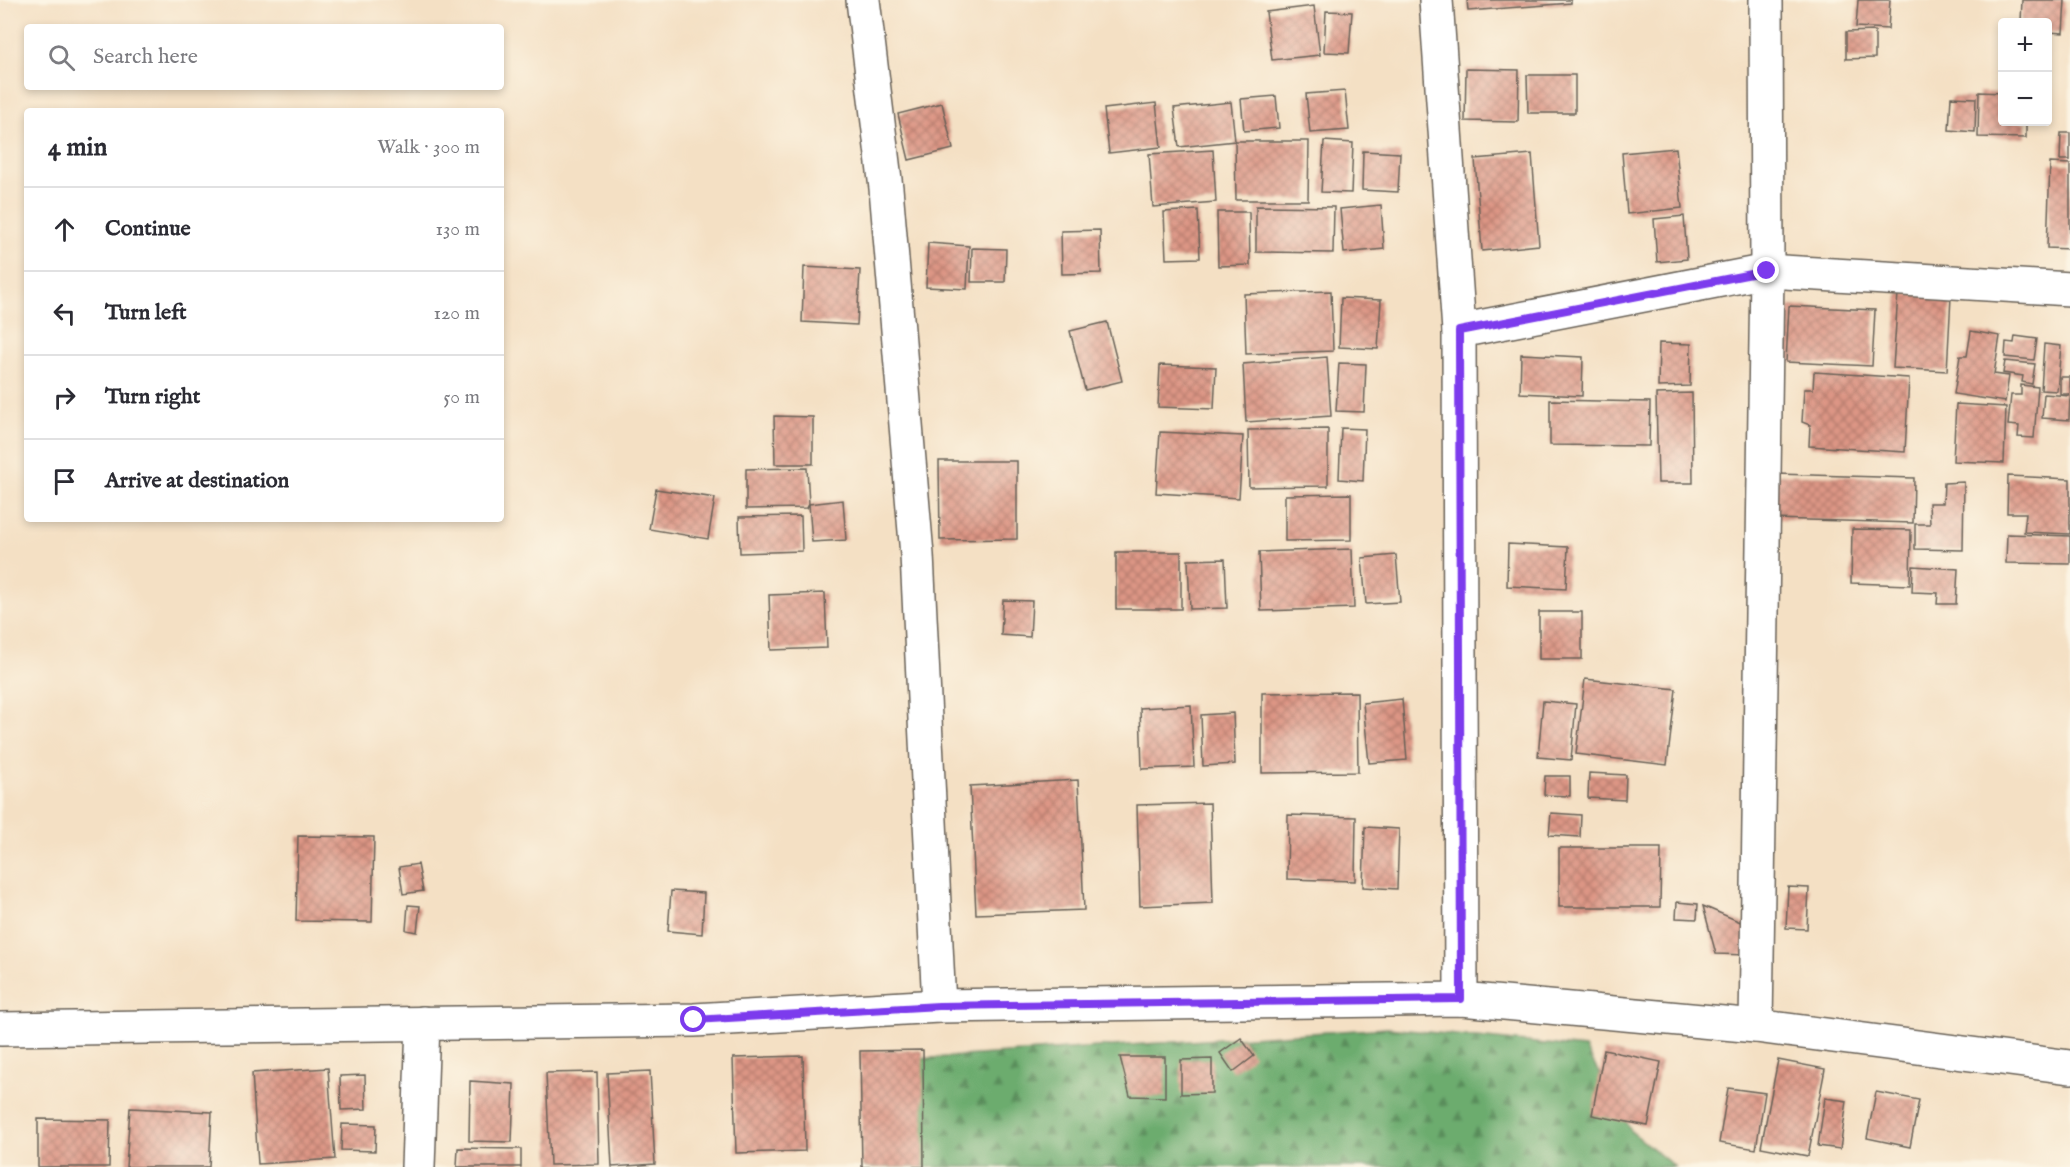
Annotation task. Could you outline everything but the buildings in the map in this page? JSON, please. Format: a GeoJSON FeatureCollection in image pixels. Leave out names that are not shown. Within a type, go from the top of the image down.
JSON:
{"type":"FeatureCollection","features":[{"type":"Feature","properties":{"kind":"street"},"geometry":{"type":"LineString","coordinates":[[863,0],[886,188],[917,555],[939,1006]]}},
{"type":"Feature","properties":{"kind":"street"},"geometry":{"type":"LineString","coordinates":[[1436,0],[1459,331],[1461,999]]}},
{"type":"Feature","properties":{"kind":"street"},"geometry":{"type":"LineString","coordinates":[[1756,1026],[1767,271],[1766,0]]}},
{"type":"Feature","properties":{"kind":"street"},"geometry":{"type":"LineString","coordinates":[[1459,331],[1767,271],[2070,289]]}},
{"type":"Feature","properties":{"kind":"street"},"geometry":{"type":"LineString","coordinates":[[0,1029],[694,1020],[939,1006],[1461,999],[1756,1026],[2070,1067]]}},
{"type":"Feature","properties":{"kind":"street"},"geometry":{"type":"LineString","coordinates":[[418,1167],[423,1023]]}},
{"type":"Feature","properties":{"kind":"green space"},"geometry":{"type":"Polygon","coordinates":[[[1388,1028],[1585,1048],[1632,1132],[1675,1167],[865,1167],[870,1062],[1388,1028]]]}},
{"type":"Feature","properties":{"kind":"route"},"geometry":{"type":"LineString","coordinates":[[694,1020],[939,1006],[1461,999],[1459,331],[1767,271]]}}]}
